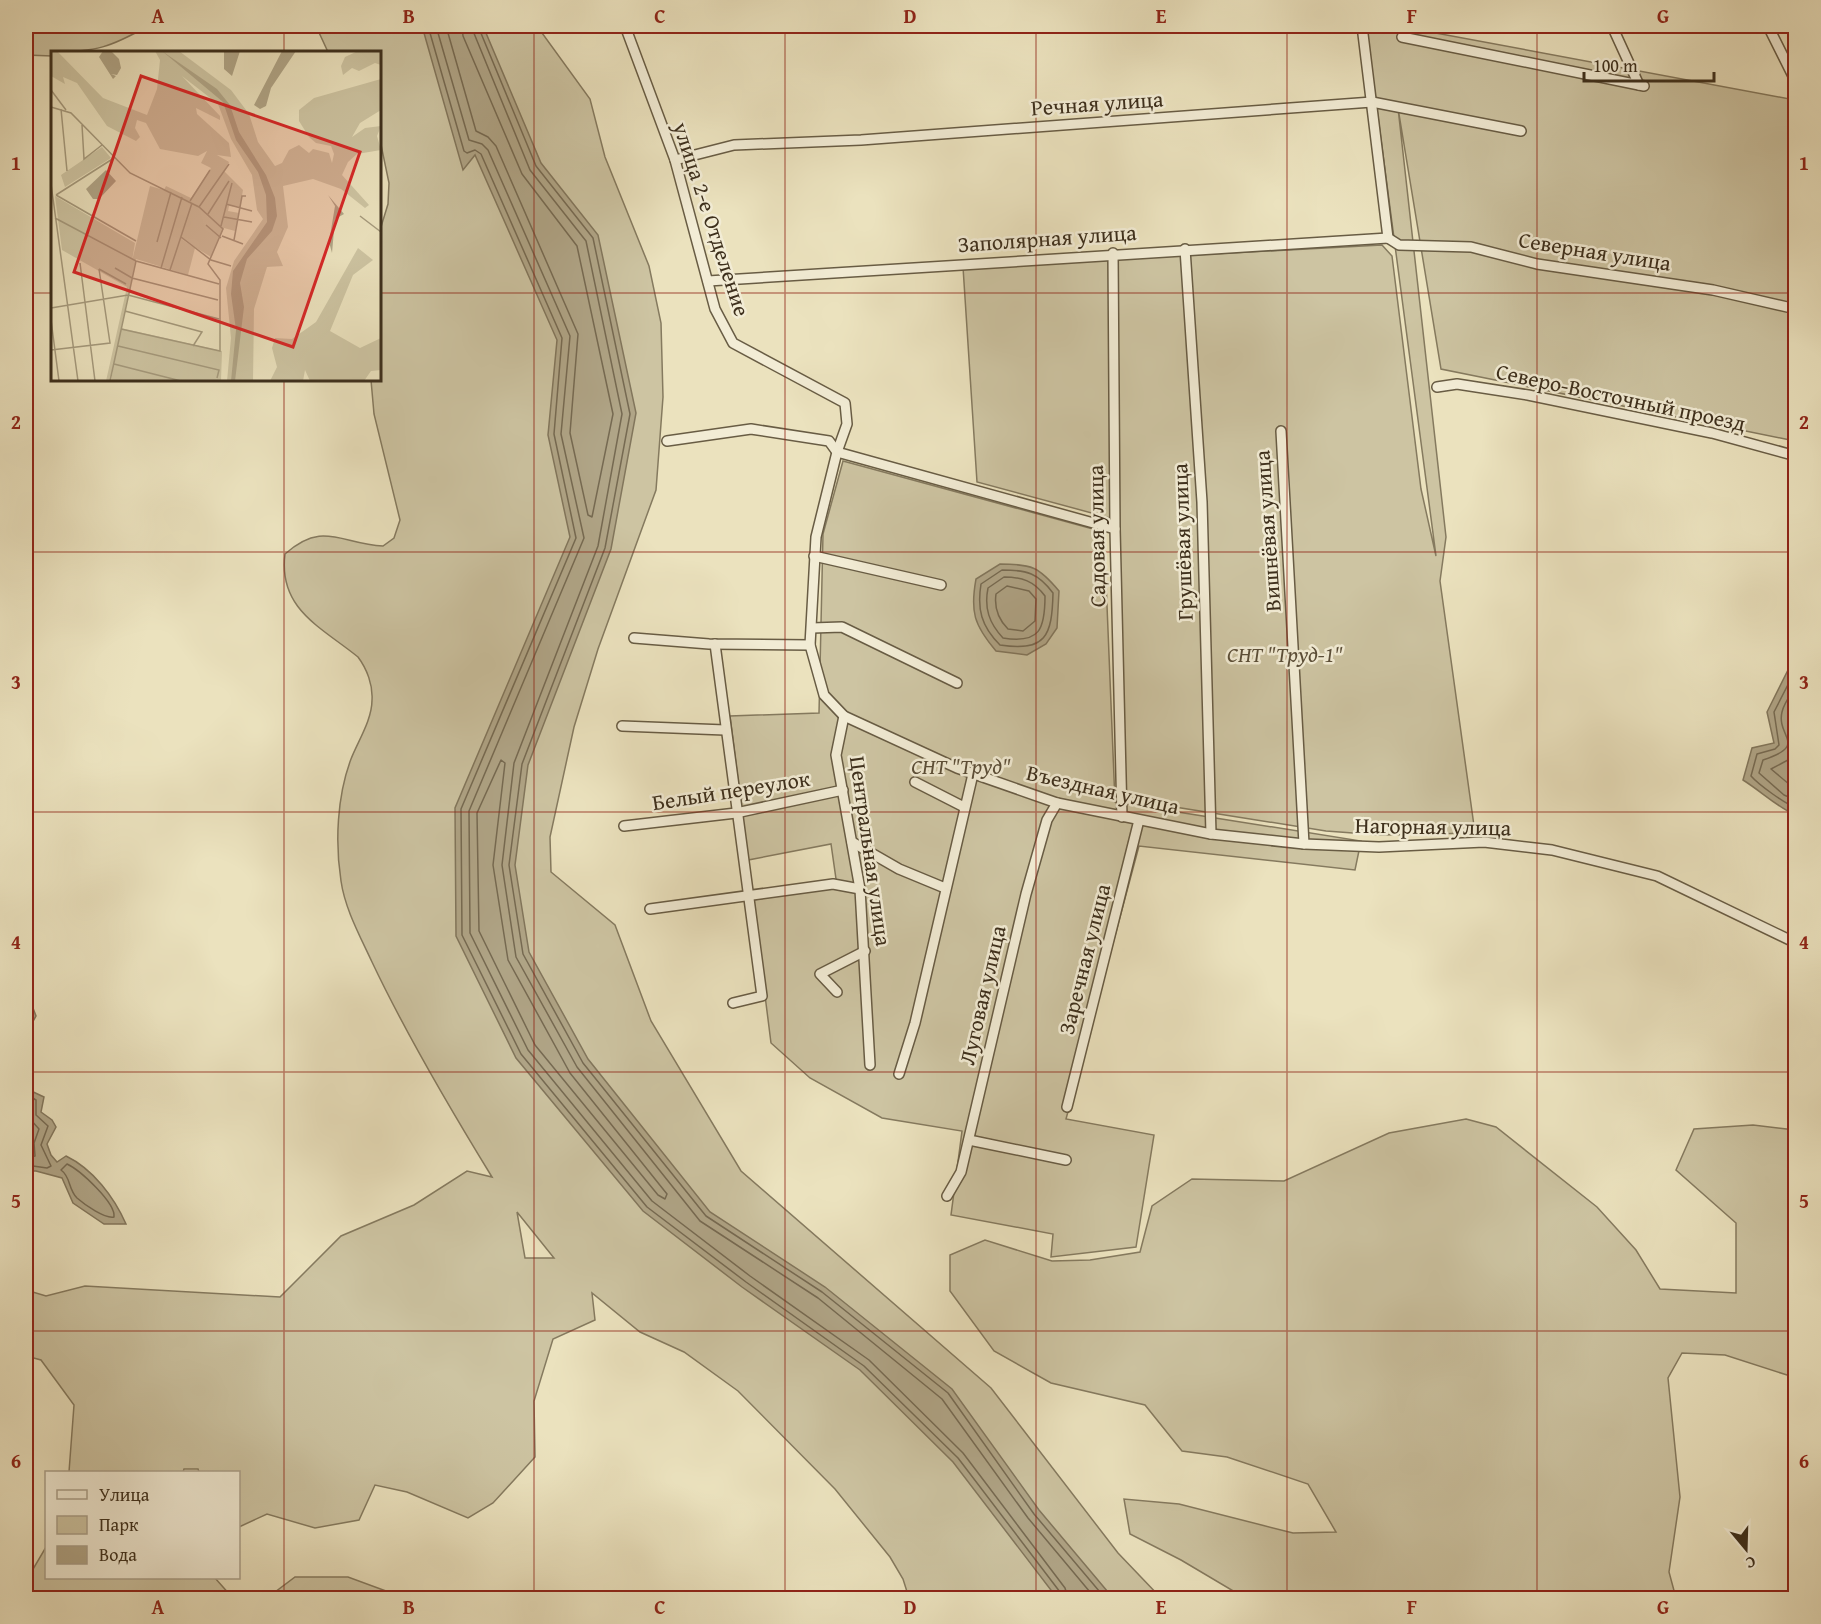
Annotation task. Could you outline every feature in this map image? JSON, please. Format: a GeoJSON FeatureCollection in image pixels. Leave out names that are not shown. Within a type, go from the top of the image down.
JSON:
{"type":"FeatureCollection","features":[{"type":"Feature","properties":{"kind":"street","name":"улица 2-е Отделение"},"geometry":{"type":"LineString","coordinates":[[625,26],[675,160],[715,309],[733,343],[845,403],[848,424],[837,452],[814,556],[810,645]]}},
{"type":"Feature","properties":{"kind":"street"},"geometry":{"type":"LineString","coordinates":[[1362,26],[1388,238]]}},
{"type":"Feature","properties":{"kind":"street"},"geometry":{"type":"LineString","coordinates":[[1402,37],[1642,85],[1611,26]]}},
{"type":"Feature","properties":{"kind":"street"},"geometry":{"type":"LineString","coordinates":[[1768,26],[1795,80]]}},
{"type":"Feature","properties":{"kind":"street","name":"Речная улица"},"geometry":{"type":"LineString","coordinates":[[675,160],[734,145],[861,140],[1372,102],[1521,131]]}},
{"type":"Feature","properties":{"kind":"street","name":"Заполярная улица"},"geometry":{"type":"LineString","coordinates":[[708,281],[1113,253],[1388,238]]}},
{"type":"Feature","properties":{"kind":"street","name":"Северная улица"},"geometry":{"type":"LineString","coordinates":[[1388,238],[1399,245],[1471,248],[1537,264],[1713,290],[1796,309]]}},
{"type":"Feature","properties":{"kind":"street","name":"Грушёвая улица"},"geometry":{"type":"LineString","coordinates":[[1185,249],[1202,502],[1211,834]]}},
{"type":"Feature","properties":{"kind":"street","name":"Садовая улица"},"geometry":{"type":"LineString","coordinates":[[1113,253],[1115,529],[1122,817]]}},
{"type":"Feature","properties":{"kind":"street","name":"Северо-Восточный проезд"},"geometry":{"type":"LineString","coordinates":[[1437,387],[1457,384],[1539,397],[1712,433],[1796,456]]}},
{"type":"Feature","properties":{"kind":"street"},"geometry":{"type":"LineString","coordinates":[[667,441],[751,429],[829,441],[837,452],[1115,529]]}},
{"type":"Feature","properties":{"kind":"street","name":"Вишнёвая улица"},"geometry":{"type":"LineString","coordinates":[[1281,432],[1304,844]]}},
{"type":"Feature","properties":{"kind":"street"},"geometry":{"type":"LineString","coordinates":[[814,556],[941,585]]}},
{"type":"Feature","properties":{"kind":"street"},"geometry":{"type":"LineString","coordinates":[[812,628],[842,627],[957,683]]}},
{"type":"Feature","properties":{"kind":"street"},"geometry":{"type":"LineString","coordinates":[[634,638],[715,644],[810,645]]}},
{"type":"Feature","properties":{"kind":"street"},"geometry":{"type":"LineString","coordinates":[[715,644],[762,996],[733,1003]]}},
{"type":"Feature","properties":{"kind":"street","name":"Въездная улица"},"geometry":{"type":"LineString","coordinates":[[810,645],[824,695],[844,716],[973,774],[1057,803],[1211,834],[1304,844],[1340,844]]}},
{"type":"Feature","properties":{"kind":"street","name":"Центральная улица"},"geometry":{"type":"LineString","coordinates":[[844,716],[836,755],[861,889],[870,1065]]}},
{"type":"Feature","properties":{"kind":"street"},"geometry":{"type":"LineString","coordinates":[[622,726],[725,730]]}},
{"type":"Feature","properties":{"kind":"street"},"geometry":{"type":"LineString","coordinates":[[899,1074],[915,1023],[973,774]]}},
{"type":"Feature","properties":{"kind":"street"},"geometry":{"type":"LineString","coordinates":[[915,782],[964,807]]}},
{"type":"Feature","properties":{"kind":"street","name":"Белый переулок"},"geometry":{"type":"LineString","coordinates":[[624,826],[736,813],[843,790]]}},
{"type":"Feature","properties":{"kind":"street","name":"Луговая улица"},"geometry":{"type":"LineString","coordinates":[[947,1196],[961,1173],[1026,894],[1047,820],[1057,803]]}},
{"type":"Feature","properties":{"kind":"street","name":"Заречная улица"},"geometry":{"type":"LineString","coordinates":[[1066,1107],[1139,819]]}},
{"type":"Feature","properties":{"kind":"street"},"geometry":{"type":"LineString","coordinates":[[852,842],[899,869],[945,888]]}},
{"type":"Feature","properties":{"kind":"street","name":"Нагорная улица"},"geometry":{"type":"LineString","coordinates":[[1340,844],[1379,846],[1481,842],[1552,850],[1657,876],[1796,943]]}},
{"type":"Feature","properties":{"kind":"street"},"geometry":{"type":"LineString","coordinates":[[650,909],[833,884],[861,889]]}},
{"type":"Feature","properties":{"kind":"street"},"geometry":{"type":"LineString","coordinates":[[837,992],[820,974],[865,951]]}},
{"type":"Feature","properties":{"kind":"street"},"geometry":{"type":"LineString","coordinates":[[969,1140],[1066,1160]]}},
{"type":"Feature","properties":{"kind":"green space"},"geometry":{"type":"Polygon","coordinates":[[[26,26],[148,26],[103,47],[80,51],[51,51],[51,56],[26,55],[26,26]]]}},
{"type":"Feature","properties":{"kind":"green space"},"geometry":{"type":"Polygon","coordinates":[[[316,26],[537,26],[590,99],[605,157],[649,266],[661,323],[663,397],[656,490],[598,649],[574,727],[550,837],[551,872],[615,925],[651,1021],[741,1171],[991,1388],[1118,1553],[1161,1598],[909,1598],[903,1579],[890,1557],[835,1489],[738,1391],[684,1352],[640,1332],[592,1293],[595,1320],[553,1339],[534,1401],[535,1457],[493,1503],[468,1518],[407,1492],[375,1485],[359,1520],[315,1528],[267,1514],[240,1527],[240,1471],[184,1469],[183,1471],[69,1471],[74,1405],[41,1360],[26,1356],[26,1290],[46,1296],[85,1286],[280,1297],[341,1236],[414,1205],[467,1171],[492,1177],[399,1017],[349,912],[341,881],[338,820],[346,773],[370,715],[372,689],[367,672],[358,657],[317,626],[295,603],[288,589],[285,573],[285,554],[310,538],[332,536],[383,546],[394,538],[400,520],[374,414],[371,381],[381,381],[381,227],[388,204],[389,183],[381,145],[381,51],[328,51],[316,26]],[[517,1212],[525,1258],[554,1258],[517,1212]]]}},
{"type":"Feature","properties":{"kind":"green space","name":"СНТ \"Труд-1\""},"geometry":{"type":"Polygon","coordinates":[[[1366,26],[1398,26],[1795,100],[1795,441],[1441,369],[1398,108],[1446,537],[1440,581],[1475,833],[1380,835],[1326,831],[1125,799],[1114,519],[977,482],[963,267],[1382,245],[1392,256],[1421,489],[1436,556],[1366,26]]]}},
{"type":"Feature","properties":{"kind":"green space","name":"СНТ \"Труд\""},"geometry":{"type":"Polygon","coordinates":[[[843,461],[1104,532],[1115,802],[1361,841],[1355,870],[1139,846],[1066,1119],[1154,1135],[1136,1247],[1051,1257],[1053,1234],[951,1215],[962,1131],[882,1118],[810,1078],[771,1043],[753,900],[837,886],[831,844],[748,860],[730,716],[819,713],[823,534],[843,461]]]}},
{"type":"Feature","properties":{"kind":"green space"},"geometry":{"type":"Polygon","coordinates":[[[1466,1119],[1496,1127],[1597,1207],[1636,1250],[1660,1289],[1736,1293],[1736,1223],[1676,1170],[1694,1129],[1753,1125],[1795,1130],[1795,1372],[1790,1376],[1725,1355],[1682,1353],[1668,1378],[1680,1497],[1669,1572],[1676,1598],[1245,1598],[1181,1560],[1130,1534],[1124,1499],[1179,1504],[1293,1533],[1336,1532],[1308,1484],[1227,1457],[1182,1451],[1145,1405],[1051,1383],[994,1351],[950,1291],[950,1255],[985,1240],[1052,1261],[1090,1260],[1140,1252],[1152,1206],[1192,1179],[1284,1181],[1389,1133],[1466,1119]]]}},
{"type":"Feature","properties":{"kind":"green space"},"geometry":{"type":"Polygon","coordinates":[[[45,1549],[45,1579],[216,1579],[231,1596],[267,1598],[26,1598],[26,1581],[45,1549]]]}},
{"type":"Feature","properties":{"kind":"green space"},"geometry":{"type":"Polygon","coordinates":[[[295,1577],[348,1577],[405,1598],[267,1598],[295,1577]]]}},
{"type":"Feature","properties":{"kind":"water"},"geometry":{"type":"Polygon","coordinates":[[[422,26],[483,26],[541,163],[598,235],[636,413],[611,549],[528,765],[515,865],[529,952],[588,1059],[710,1212],[825,1287],[952,1389],[1039,1510],[1113,1598],[1057,1598],[953,1462],[860,1370],[742,1287],[643,1211],[516,1058],[456,936],[455,808],[570,537],[548,435],[557,340],[475,155],[463,170],[422,26]]]}},
{"type":"Feature","properties":{"kind":"water"},"geometry":{"type":"Polygon","coordinates":[[[1000,564],[1034,568],[1059,591],[1057,628],[1046,644],[1027,655],[996,651],[978,625],[974,609],[976,579],[1000,564]]]}},
{"type":"Feature","properties":{"kind":"water"},"geometry":{"type":"Polygon","coordinates":[[[1795,656],[1795,815],[1743,780],[1752,748],[1774,743],[1767,712],[1795,656]]]}},
{"type":"Feature","properties":{"kind":"water"},"geometry":{"type":"Polygon","coordinates":[[[26,967],[32,982],[28,995],[36,1016],[26,1034],[26,967]]]}},
{"type":"Feature","properties":{"kind":"water"},"geometry":{"type":"Polygon","coordinates":[[[26,1040],[32,1070],[29,1090],[44,1097],[41,1112],[52,1120],[56,1127],[47,1144],[51,1155],[57,1162],[66,1156],[94,1176],[109,1194],[126,1224],[104,1224],[73,1203],[62,1178],[36,1171],[26,1171],[26,1040]]]}}]}
